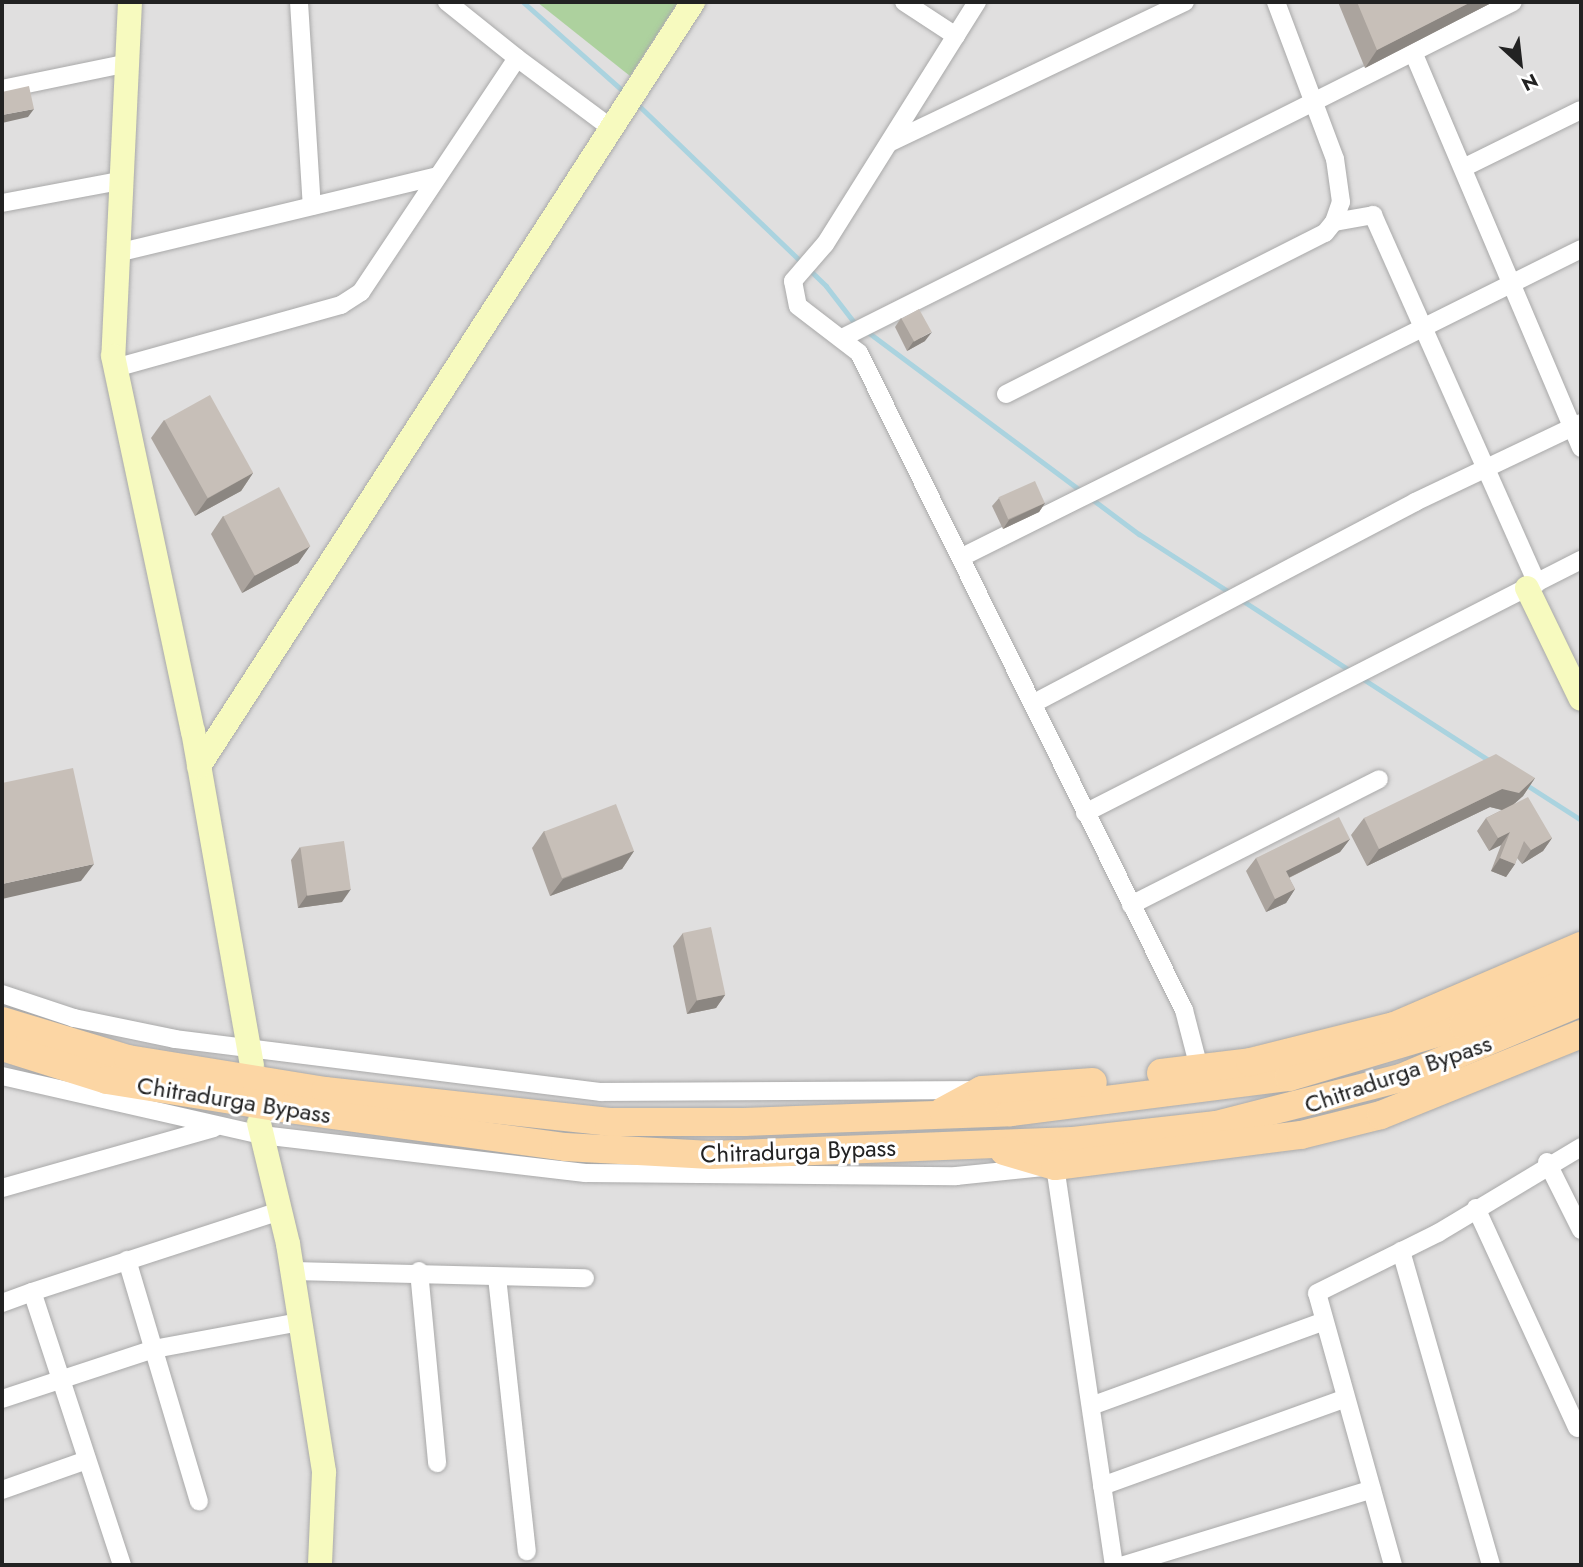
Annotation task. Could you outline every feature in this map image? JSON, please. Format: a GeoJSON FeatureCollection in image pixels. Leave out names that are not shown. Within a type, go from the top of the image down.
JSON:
{"type":"FeatureCollection","features":[{"type":"Feature","properties":{"kind":"main road"},"geometry":{"type":"LineString","coordinates":[[130,2],[124,64],[115,368],[199,766],[249,1058]]}},
{"type":"Feature","properties":{"kind":"main road"},"geometry":{"type":"LineString","coordinates":[[199,766],[693,2]]}},
{"type":"Feature","properties":{"kind":"main road"},"geometry":{"type":"LineString","coordinates":[[1532,585],[1580,704]]}},
{"type":"Feature","properties":{"kind":"main road"},"geometry":{"type":"LineString","coordinates":[[938,1114],[982,1090],[1199,1068],[1395,1026],[1581,946]]}},
{"type":"Feature","properties":{"kind":"main road","name":"Chitradurga Bypass"},"geometry":{"type":"LineString","coordinates":[[2,1021],[128,1059],[325,1091],[609,1122],[1011,1112],[1289,1077],[1463,1025],[1581,973]]}},
{"type":"Feature","properties":{"kind":"main road","name":"Chitradurga Bypass"},"geometry":{"type":"LineString","coordinates":[[2,1047],[107,1080],[565,1147],[711,1155],[981,1145],[1112,1137],[1281,1112],[1401,1078],[1581,1002]]}},
{"type":"Feature","properties":{"kind":"main road"},"geometry":{"type":"LineString","coordinates":[[981,1145],[1055,1166],[1301,1135],[1381,1115],[1581,1034]]}},
{"type":"Feature","properties":{"kind":"main road"},"geometry":{"type":"LineString","coordinates":[[260,1129],[292,1271],[324,1472],[320,1565]]}},
{"type":"Feature","properties":{"kind":"street"},"geometry":{"type":"LineString","coordinates":[[299,2],[312,206]]}},
{"type":"Feature","properties":{"kind":"street"},"geometry":{"type":"LineString","coordinates":[[447,2],[611,128]]}},
{"type":"Feature","properties":{"kind":"street"},"geometry":{"type":"LineString","coordinates":[[904,2],[956,36]]}},
{"type":"Feature","properties":{"kind":"street"},"geometry":{"type":"LineString","coordinates":[[977,2],[825,244],[793,281],[797,306],[809,320],[842,338],[859,353],[1036,702],[1085,813],[1184,1010],[1199,1068]]}},
{"type":"Feature","properties":{"kind":"street"},"geometry":{"type":"LineString","coordinates":[[889,143],[1185,2]]}},
{"type":"Feature","properties":{"kind":"street"},"geometry":{"type":"LineString","coordinates":[[1006,394],[1325,233],[1334,222],[1341,183],[1315,101],[1276,2]]}},
{"type":"Feature","properties":{"kind":"street"},"geometry":{"type":"LineString","coordinates":[[842,338],[1513,2]]}},
{"type":"Feature","properties":{"kind":"street"},"geometry":{"type":"LineString","coordinates":[[1413,52],[1511,283],[1577,425],[1581,448]]}},
{"type":"Feature","properties":{"kind":"street"},"geometry":{"type":"LineString","coordinates":[[115,368],[341,304],[361,292],[517,58]]}},
{"type":"Feature","properties":{"kind":"street"},"geometry":{"type":"LineString","coordinates":[[2,89],[124,64]]}},
{"type":"Feature","properties":{"kind":"street"},"geometry":{"type":"LineString","coordinates":[[1463,168],[1581,110]]}},
{"type":"Feature","properties":{"kind":"street"},"geometry":{"type":"LineString","coordinates":[[117,253],[438,176]]}},
{"type":"Feature","properties":{"kind":"street"},"geometry":{"type":"LineString","coordinates":[[2,203],[120,181]]}},
{"type":"Feature","properties":{"kind":"street"},"geometry":{"type":"LineString","coordinates":[[1334,222],[1373,215],[1488,467],[1532,585]]}},
{"type":"Feature","properties":{"kind":"street"},"geometry":{"type":"LineString","coordinates":[[962,557],[1581,249]]}},
{"type":"Feature","properties":{"kind":"street"},"geometry":{"type":"LineString","coordinates":[[1036,702],[1488,467],[1577,425]]}},
{"type":"Feature","properties":{"kind":"street"},"geometry":{"type":"LineString","coordinates":[[1085,813],[1581,560]]}},
{"type":"Feature","properties":{"kind":"street"},"geometry":{"type":"LineString","coordinates":[[1131,905],[1378,779]]}},
{"type":"Feature","properties":{"kind":"street"},"geometry":{"type":"LineString","coordinates":[[2,994],[74,1018],[249,1058],[601,1092],[982,1090]]}},
{"type":"Feature","properties":{"kind":"street"},"geometry":{"type":"LineString","coordinates":[[2,1076],[216,1127],[260,1129],[585,1173],[956,1176],[1055,1166],[1114,1565]]}},
{"type":"Feature","properties":{"kind":"street"},"geometry":{"type":"LineString","coordinates":[[2,1188],[216,1127]]}},
{"type":"Feature","properties":{"kind":"street"},"geometry":{"type":"LineString","coordinates":[[1393,1565],[1317,1293],[1401,1251],[1547,1163],[1581,1147]]}},
{"type":"Feature","properties":{"kind":"street"},"geometry":{"type":"LineString","coordinates":[[1547,1163],[1581,1230]]}},
{"type":"Feature","properties":{"kind":"street"},"geometry":{"type":"LineString","coordinates":[[1476,1208],[1577,1427]]}},
{"type":"Feature","properties":{"kind":"street"},"geometry":{"type":"LineString","coordinates":[[2,1303],[280,1211]]}},
{"type":"Feature","properties":{"kind":"street"},"geometry":{"type":"LineString","coordinates":[[1401,1251],[1491,1565]]}},
{"type":"Feature","properties":{"kind":"street"},"geometry":{"type":"LineString","coordinates":[[127,1260],[199,1502]]}},
{"type":"Feature","properties":{"kind":"street"},"geometry":{"type":"LineString","coordinates":[[292,1271],[419,1271],[497,1278],[586,1278]]}},
{"type":"Feature","properties":{"kind":"street"},"geometry":{"type":"LineString","coordinates":[[419,1271],[438,1463]]}},
{"type":"Feature","properties":{"kind":"street"},"geometry":{"type":"LineString","coordinates":[[497,1278],[527,1551]]}},
{"type":"Feature","properties":{"kind":"street"},"geometry":{"type":"LineString","coordinates":[[32,1292],[122,1565]]}},
{"type":"Feature","properties":{"kind":"street"},"geometry":{"type":"LineString","coordinates":[[2,1399],[154,1349],[300,1321]]}},
{"type":"Feature","properties":{"kind":"street"},"geometry":{"type":"LineString","coordinates":[[1091,1406],[1324,1321]]}},
{"type":"Feature","properties":{"kind":"street"},"geometry":{"type":"LineString","coordinates":[[1102,1486],[1346,1398]]}},
{"type":"Feature","properties":{"kind":"street"},"geometry":{"type":"LineString","coordinates":[[2,1490],[87,1460]]}},
{"type":"Feature","properties":{"kind":"street"},"geometry":{"type":"LineString","coordinates":[[1124,1565],[1372,1489]]}},
{"type":"Feature","properties":{"kind":"shaded area"},"geometry":{"type":"Polygon","coordinates":[[[2,2],[1581,2],[1581,1565],[2,1565],[2,2]]]}},
{"type":"Feature","properties":{"kind":"green space"},"geometry":{"type":"Polygon","coordinates":[[[537,2],[678,2],[630,76],[537,2]]]}},
{"type":"Feature","properties":{"kind":"building"},"geometry":{"type":"Polygon","coordinates":[[[1357,2],[1471,2],[1377,50],[1357,2]]]}},
{"type":"Feature","properties":{"kind":"building"},"geometry":{"type":"Polygon","coordinates":[[[29,86],[34,109],[2,115],[2,92],[29,86]]]}},
{"type":"Feature","properties":{"kind":"building"},"geometry":{"type":"Polygon","coordinates":[[[919,309],[932,332],[914,341],[902,319],[919,309]]]}},
{"type":"Feature","properties":{"kind":"building"},"geometry":{"type":"Polygon","coordinates":[[[210,395],[253,473],[208,498],[165,420],[210,395]]]}},
{"type":"Feature","properties":{"kind":"building"},"geometry":{"type":"Polygon","coordinates":[[[1035,481],[1045,503],[1008,519],[998,497],[1035,481]]]}},
{"type":"Feature","properties":{"kind":"building"},"geometry":{"type":"Polygon","coordinates":[[[279,487],[310,546],[255,576],[223,517],[279,487]]]}},
{"type":"Feature","properties":{"kind":"building"},"geometry":{"type":"Polygon","coordinates":[[[1496,754],[1535,778],[1519,793],[1502,789],[1379,849],[1364,818],[1496,754]]]}},
{"type":"Feature","properties":{"kind":"building"},"geometry":{"type":"Polygon","coordinates":[[[73,768],[94,864],[2,884],[2,783],[73,768]]]}},
{"type":"Feature","properties":{"kind":"building"},"geometry":{"type":"Polygon","coordinates":[[[1528,797],[1552,838],[1531,850],[1524,841],[1515,864],[1500,858],[1510,832],[1498,838],[1486,818],[1528,797]]]}},
{"type":"Feature","properties":{"kind":"building"},"geometry":{"type":"Polygon","coordinates":[[[616,804],[634,851],[562,878],[544,832],[616,804]]]}},
{"type":"Feature","properties":{"kind":"building"},"geometry":{"type":"Polygon","coordinates":[[[1339,817],[1350,839],[1286,871],[1295,889],[1275,899],[1256,858],[1339,817]]]}},
{"type":"Feature","properties":{"kind":"building"},"geometry":{"type":"Polygon","coordinates":[[[344,841],[351,890],[307,896],[300,847],[344,841]]]}},
{"type":"Feature","properties":{"kind":"building"},"geometry":{"type":"Polygon","coordinates":[[[711,927],[725,994],[697,1001],[683,933],[711,927]]]}},
{"type":"Feature","properties":{"kind":"waterway"},"geometry":{"type":"LineString","coordinates":[[523,2],[625,93]]}},
{"type":"Feature","properties":{"kind":"waterway"},"geometry":{"type":"LineString","coordinates":[[635,102],[826,286],[856,325]]}},
{"type":"Feature","properties":{"kind":"waterway"},"geometry":{"type":"LineString","coordinates":[[865,330],[1139,534],[1232,594]]}},
{"type":"Feature","properties":{"kind":"waterway"},"geometry":{"type":"LineString","coordinates":[[1240,599],[1352,672]]}},
{"type":"Feature","properties":{"kind":"waterway"},"geometry":{"type":"LineString","coordinates":[[1360,677],[1490,761]]}},
{"type":"Feature","properties":{"kind":"waterway"},"geometry":{"type":"LineString","coordinates":[[1525,784],[1581,820]]}}]}
